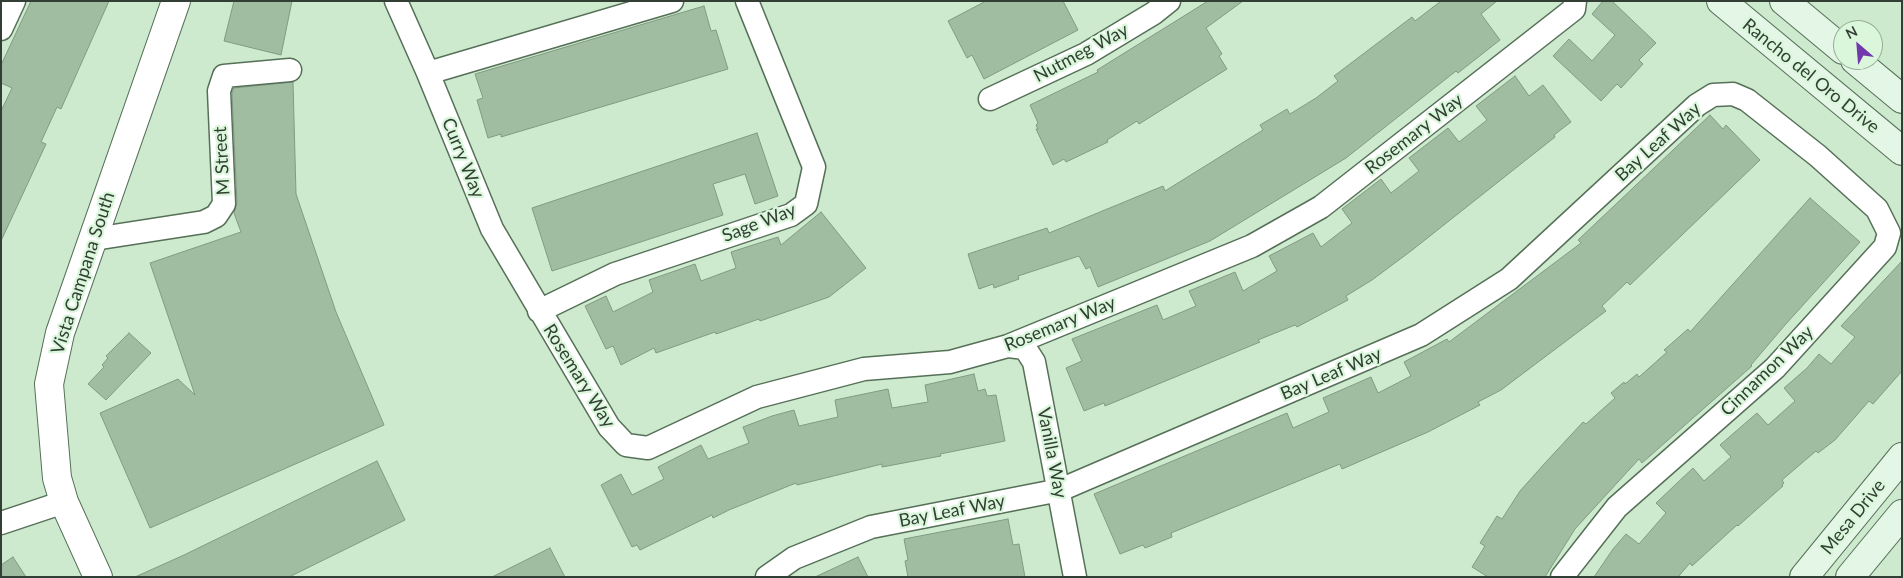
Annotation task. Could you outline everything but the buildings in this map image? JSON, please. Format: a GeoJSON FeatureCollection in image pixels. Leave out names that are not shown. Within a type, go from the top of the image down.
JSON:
{"type":"FeatureCollection","features":[{"type":"Feature","properties":{"kind":"main road","name":"Rancho del Oro Drive"},"geometry":{"type":"LineString","coordinates":[[1721,1],[1902,150]]}},
{"type":"Feature","properties":{"kind":"main road"},"geometry":{"type":"LineString","coordinates":[[1784,1],[1833,42]]}},
{"type":"Feature","properties":{"kind":"main road"},"geometry":{"type":"LineString","coordinates":[[1867,70],[1902,99]]}},
{"type":"Feature","properties":{"kind":"main road","name":"Mesa Drive"},"geometry":{"type":"LineString","coordinates":[[1804,577],[1902,457]]}},
{"type":"Feature","properties":{"kind":"main road","name":"Mesa Drive"},"geometry":{"type":"LineString","coordinates":[[1850,577],[1902,514]]}},
{"type":"Feature","properties":{"kind":"street"},"geometry":{"type":"LineString","coordinates":[[1,30],[14,1]]}},
{"type":"Feature","properties":{"kind":"street","name":"Vista Campana South"},"geometry":{"type":"LineString","coordinates":[[98,577],[64,502],[57,478],[49,384],[60,334],[176,1]]}},
{"type":"Feature","properties":{"kind":"street","name":"Curry Way"},"geometry":{"type":"LineString","coordinates":[[396,1],[428,73],[488,222],[539,311]]}},
{"type":"Feature","properties":{"kind":"street"},"geometry":{"type":"LineString","coordinates":[[428,73],[672,1]]}},
{"type":"Feature","properties":{"kind":"street","name":"Sage Way"},"geometry":{"type":"LineString","coordinates":[[539,311],[615,274],[791,215],[806,204],[814,167],[747,1]]}},
{"type":"Feature","properties":{"kind":"street","name":"Nutmeg Way"},"geometry":{"type":"LineString","coordinates":[[990,99],[1086,54],[1154,13],[1169,1]]}},
{"type":"Feature","properties":{"kind":"street","name":"Rosemary Way"},"geometry":{"type":"LineString","coordinates":[[539,311],[609,427],[626,445],[648,448],[757,397],[864,369],[950,362],[1008,346],[1252,246],[1322,207],[1574,9],[1575,1]]}},
{"type":"Feature","properties":{"kind":"street","name":"M Street"},"geometry":{"type":"LineString","coordinates":[[94,239],[204,222],[216,216],[224,204],[218,91],[224,76],[290,70]]}},
{"type":"Feature","properties":{"kind":"street","name":"Bay Leaf Way"},"geometry":{"type":"LineString","coordinates":[[767,577],[794,558],[871,527],[1060,490],[1421,335],[1509,279],[1697,105],[1713,95],[1733,94],[1747,100],[1818,156]]}},
{"type":"Feature","properties":{"kind":"street","name":"Cinnamon Way"},"geometry":{"type":"LineString","coordinates":[[1562,577],[1617,506],[1775,368],[1885,247],[1889,233],[1877,209],[1818,156]]}},
{"type":"Feature","properties":{"kind":"street","name":"Vanilla Way"},"geometry":{"type":"LineString","coordinates":[[1008,346],[1025,348],[1034,362],[1060,490],[1075,577]]}},
{"type":"Feature","properties":{"kind":"street"},"geometry":{"type":"LineString","coordinates":[[1,523],[64,502]]}}]}
